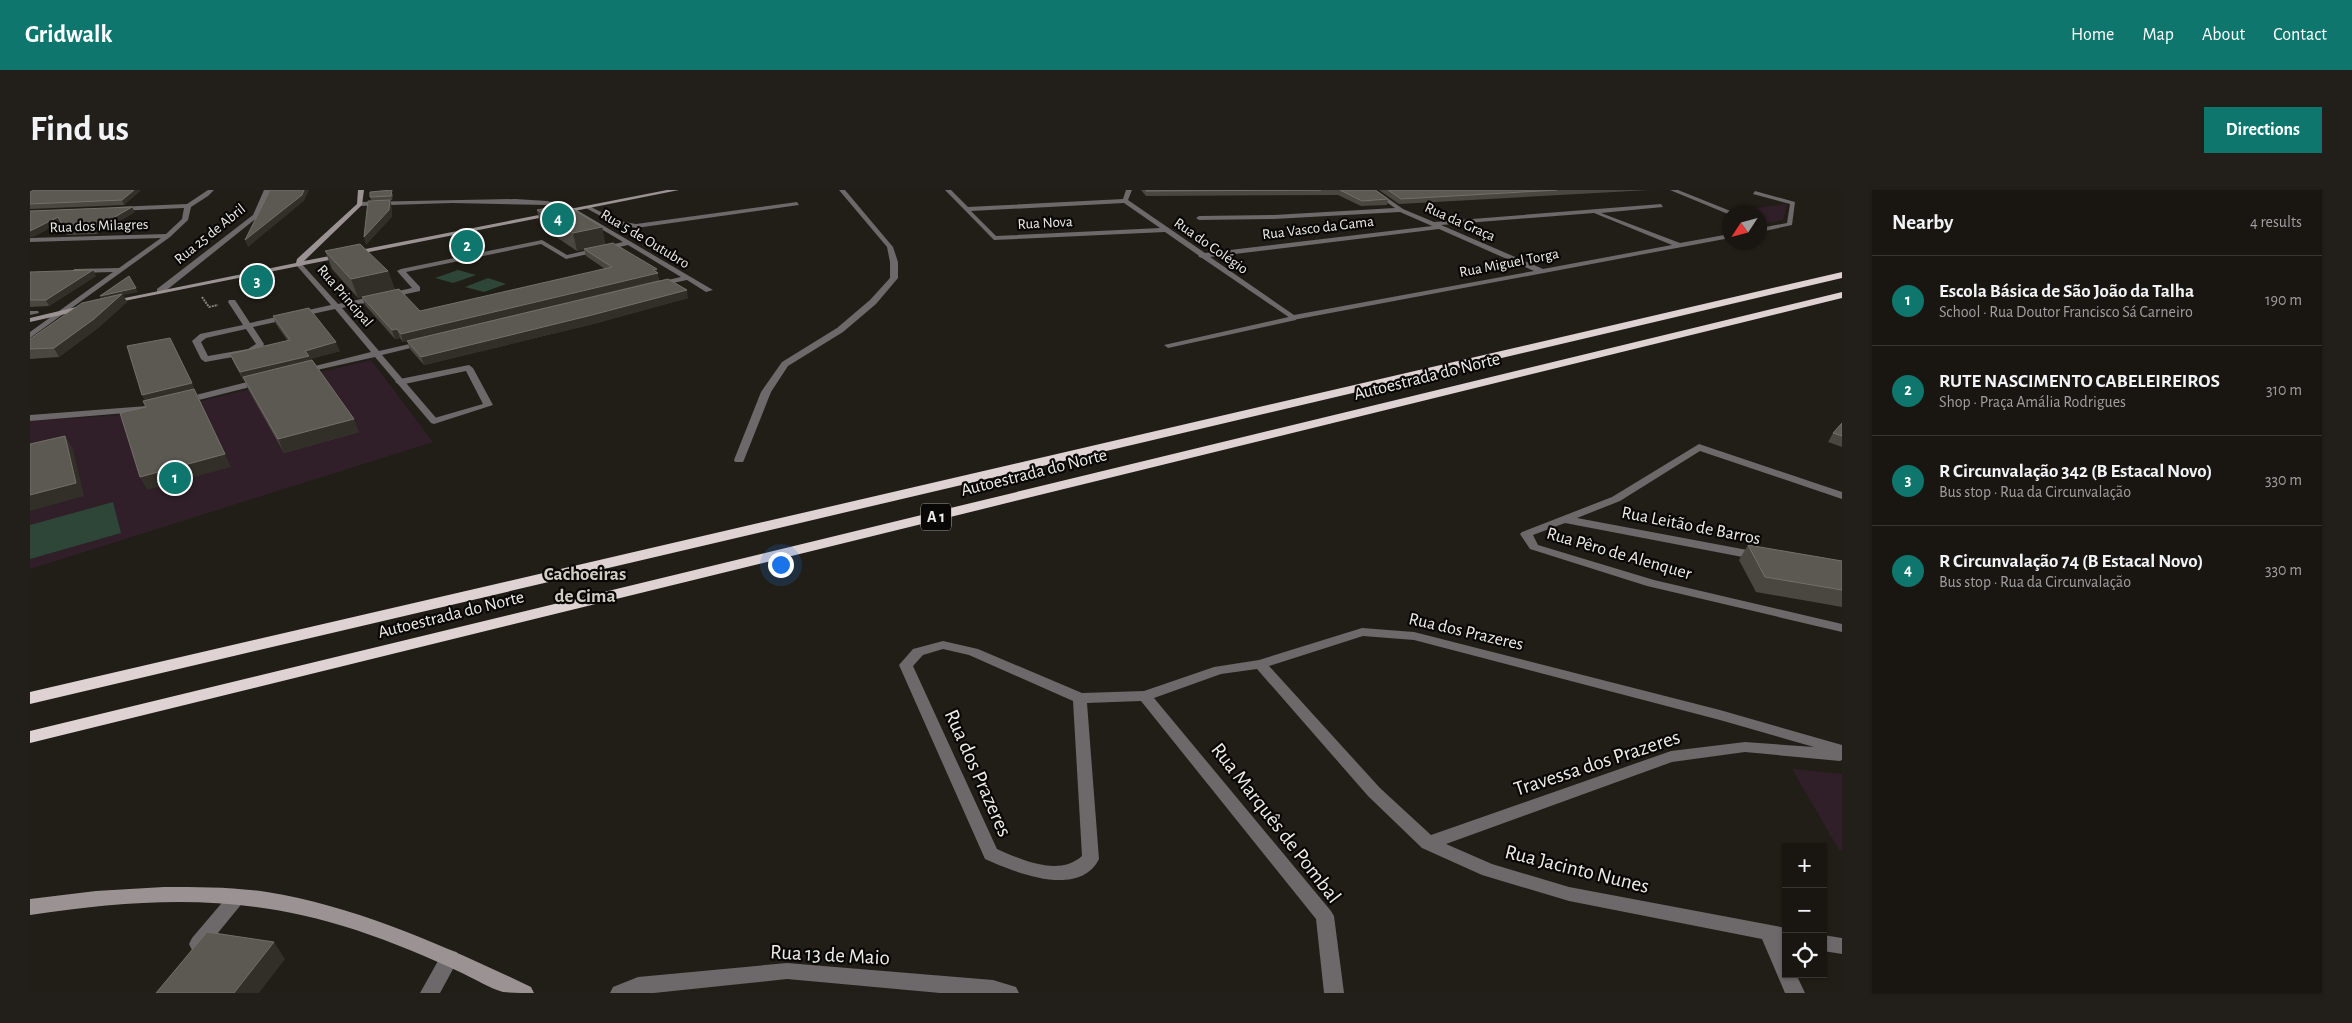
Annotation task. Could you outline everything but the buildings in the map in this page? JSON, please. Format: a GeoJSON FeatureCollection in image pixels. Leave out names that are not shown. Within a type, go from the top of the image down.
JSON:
{"type":"FeatureCollection","features":[{"type":"Feature","properties":{"kind":"highway","name":"Autoestrada do Norte"},"geometry":{"type":"LineString","coordinates":[[30,698],[1842,275]]}},
{"type":"Feature","properties":{"kind":"highway","name":"Autoestrada do Norte"},"geometry":{"type":"LineString","coordinates":[[30,737],[1842,295]]}},
{"type":"Feature","properties":{"kind":"street"},"geometry":{"type":"LineString","coordinates":[[109,210],[188,206],[211,190]]}},
{"type":"Feature","properties":{"kind":"street","name":"Rua 25 de Abril"},"geometry":{"type":"LineString","coordinates":[[160,291],[256,216],[268,190]]}},
{"type":"Feature","properties":{"kind":"street"},"geometry":{"type":"LineString","coordinates":[[360,204],[361,190]]}},
{"type":"Feature","properties":{"kind":"street"},"geometry":{"type":"LineString","coordinates":[[655,190],[662,192]]}},
{"type":"Feature","properties":{"kind":"street"},"geometry":{"type":"LineString","coordinates":[[103,303],[676,190]]}},
{"type":"Feature","properties":{"kind":"street"},"geometry":{"type":"LineString","coordinates":[[739,460],[766,392],[785,364],[840,330],[873,302],[894,278],[894,262],[890,247],[842,190]]}},
{"type":"Feature","properties":{"kind":"street","name":"Rua Nova"},"geometry":{"type":"LineString","coordinates":[[948,190],[994,238],[1164,230]]}},
{"type":"Feature","properties":{"kind":"street"},"geometry":{"type":"LineString","coordinates":[[965,209],[1125,201],[1129,190]]}},
{"type":"Feature","properties":{"kind":"street","name":"Rua da Graça"},"geometry":{"type":"LineString","coordinates":[[1372,190],[1400,210],[1541,271]]}},
{"type":"Feature","properties":{"kind":"street"},"geometry":{"type":"LineString","coordinates":[[1673,190],[1722,210]]}},
{"type":"Feature","properties":{"kind":"street"},"geometry":{"type":"LineString","coordinates":[[1755,194],[1792,203],[1790,224],[1768,228]]}},
{"type":"Feature","properties":{"kind":"street","name":"Rua 5 de Outubro"},"geometry":{"type":"LineString","coordinates":[[360,204],[408,201],[530,201],[555,204],[574,211],[709,290]]}},
{"type":"Feature","properties":{"kind":"street","name":"Rua do Colégio"},"geometry":{"type":"LineString","coordinates":[[1125,201],[1201,256],[1293,318]]}},
{"type":"Feature","properties":{"kind":"street","name":"Rua Principal"},"geometry":{"type":"LineString","coordinates":[[360,204],[300,261],[300,264],[376,354],[400,382],[434,421],[488,405],[469,368],[400,382]]}},
{"type":"Feature","properties":{"kind":"street"},"geometry":{"type":"LineString","coordinates":[[588,208],[617,223],[636,226],[797,204]]}},
{"type":"Feature","properties":{"kind":"street"},"geometry":{"type":"LineString","coordinates":[[30,336],[168,236],[185,220],[188,206]]}},
{"type":"Feature","properties":{"kind":"street","name":"Rua Vasco da Gama"},"geometry":{"type":"LineString","coordinates":[[1201,256],[1435,226],[1661,206]]}},
{"type":"Feature","properties":{"kind":"street"},"geometry":{"type":"LineString","coordinates":[[1199,218],[1274,217],[1400,210]]}},
{"type":"Feature","properties":{"kind":"street"},"geometry":{"type":"LineString","coordinates":[[1593,212],[1678,245]]}},
{"type":"Feature","properties":{"kind":"street","name":"Rua dos Milagres"},"geometry":{"type":"LineString","coordinates":[[30,240],[168,236]]}},
{"type":"Feature","properties":{"kind":"street","name":"Rua Miguel Torga"},"geometry":{"type":"LineString","coordinates":[[1168,345],[1293,318],[1722,237]]}},
{"type":"Feature","properties":{"kind":"street"},"geometry":{"type":"LineString","coordinates":[[232,302],[248,326],[260,344],[259,347],[250,351],[209,360],[205,359],[196,341],[203,336],[248,326],[337,307],[417,289],[401,271],[542,242],[566,256],[629,243]]}},
{"type":"Feature","properties":{"kind":"street"},"geometry":{"type":"LineString","coordinates":[[70,272],[119,270]]}},
{"type":"Feature","properties":{"kind":"street"},"geometry":{"type":"LineString","coordinates":[[647,287],[686,278]]}},
{"type":"Feature","properties":{"kind":"street"},"geometry":{"type":"LineString","coordinates":[[32,315],[93,305]]}},
{"type":"Feature","properties":{"kind":"street"},"geometry":{"type":"LineString","coordinates":[[290,374],[435,339]]}},
{"type":"Feature","properties":{"kind":"street"},"geometry":{"type":"LineString","coordinates":[[176,402],[271,379]]}},
{"type":"Feature","properties":{"kind":"street"},"geometry":{"type":"LineString","coordinates":[[30,418],[157,407]]}},
{"type":"Feature","properties":{"kind":"street","name":"Rua Pêro de Alenquer"},"geometry":{"type":"LineString","coordinates":[[1842,496],[1699,446],[1616,499],[1526,534],[1534,547],[1650,583],[1842,628]]}},
{"type":"Feature","properties":{"kind":"street","name":"Rua Leitão de Barros"},"geometry":{"type":"LineString","coordinates":[[1563,519],[1768,558]]}},
{"type":"Feature","properties":{"kind":"street","name":"Rua dos Prazeres"},"geometry":{"type":"LineString","coordinates":[[1080,698],[1091,859],[1078,869],[1060,873],[1014,865],[991,854],[906,665],[918,652],[943,645],[973,652],[1080,698],[1145,696],[1219,670],[1260,664],[1362,632],[1414,636],[1720,715],[1842,750]]}},
{"type":"Feature","properties":{"kind":"street","name":"Rua Jacinto Nunes"},"geometry":{"type":"LineString","coordinates":[[1260,664],[1374,792],[1428,843],[1488,870],[1569,894],[1777,934]]}},
{"type":"Feature","properties":{"kind":"street","name":"Rua Marquês de Pombal"},"geometry":{"type":"LineString","coordinates":[[1145,696],[1325,916],[1334,993]]}},
{"type":"Feature","properties":{"kind":"street","name":"Travessa dos Prazeres"},"geometry":{"type":"LineString","coordinates":[[1428,843],[1671,757],[1745,747],[1842,755]]}},
{"type":"Feature","properties":{"kind":"street"},"geometry":{"type":"LineString","coordinates":[[30,907],[66,901],[152,895],[238,896],[297,906],[375,928],[450,958],[524,993]]}},
{"type":"Feature","properties":{"kind":"street"},"geometry":{"type":"LineString","coordinates":[[188,956],[238,896]]}},
{"type":"Feature","properties":{"kind":"street"},"geometry":{"type":"LineString","coordinates":[[1777,934],[1782,956]]}},
{"type":"Feature","properties":{"kind":"street"},"geometry":{"type":"LineString","coordinates":[[1827,944],[1842,946]]}},
{"type":"Feature","properties":{"kind":"street"},"geometry":{"type":"LineString","coordinates":[[430,993],[450,958]]}},
{"type":"Feature","properties":{"kind":"street","name":"Rua 13 de Maio"},"geometry":{"type":"LineString","coordinates":[[620,993],[638,986],[787,971],[993,989],[1009,993]]}},
{"type":"Feature","properties":{"kind":"street"},"geometry":{"type":"LineString","coordinates":[[1788,978],[1795,993]]}},
{"type":"Feature","properties":{"kind":"shaded area"},"geometry":{"type":"Polygon","coordinates":[[[1787,204],[1783,220],[1767,223],[1767,206],[1787,204]]]}},
{"type":"Feature","properties":{"kind":"shaded area"},"geometry":{"type":"Polygon","coordinates":[[[371,360],[433,442],[30,569],[30,421],[152,413],[371,360]]]}},
{"type":"Feature","properties":{"kind":"shaded area"},"geometry":{"type":"Polygon","coordinates":[[[1792,769],[1842,774],[1842,851],[1839,850],[1792,769]]]}},
{"type":"Feature","properties":{"kind":"green space"},"geometry":{"type":"Polygon","coordinates":[[[458,270],[476,275],[453,283],[435,278],[458,270]]]}},
{"type":"Feature","properties":{"kind":"green space"},"geometry":{"type":"Polygon","coordinates":[[[488,278],[506,284],[484,292],[465,287],[488,278]]]}},
{"type":"Feature","properties":{"kind":"green space"},"geometry":{"type":"Polygon","coordinates":[[[113,502],[121,533],[30,559],[30,525],[113,502]]]}},
{"type":"Feature","properties":{"kind":"place","name":"R Circunvalação 74 (B Estacal Novo)"},"geometry":{"type":"Point","coordinates":[558,219]}},
{"type":"Feature","properties":{"kind":"place","name":"RUTE NASCIMENTO CABELEIREIROS"},"geometry":{"type":"Point","coordinates":[467,246]}},
{"type":"Feature","properties":{"kind":"place","name":"R Circunvalação 342 (B Estacal Novo)"},"geometry":{"type":"Point","coordinates":[257,281]}},
{"type":"Feature","properties":{"kind":"place","name":"Escola Básica de São João da Talha"},"geometry":{"type":"Point","coordinates":[175,478]}},
{"type":"Feature","properties":{"kind":"district","name":"Cachoeiras de Cima"},"geometry":{"type":"Point","coordinates":[585,585]}}]}
